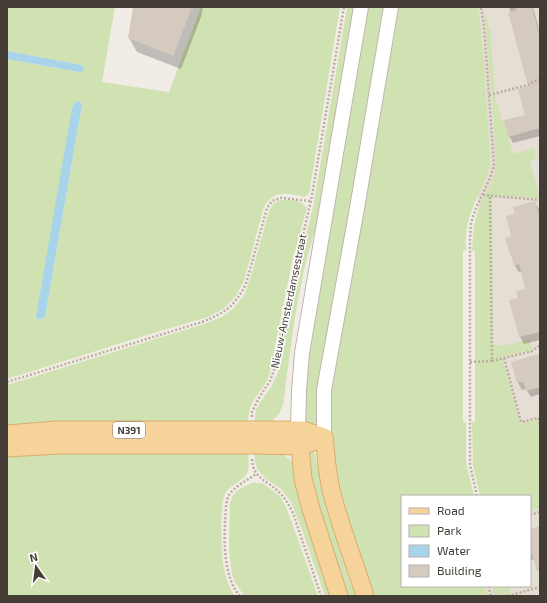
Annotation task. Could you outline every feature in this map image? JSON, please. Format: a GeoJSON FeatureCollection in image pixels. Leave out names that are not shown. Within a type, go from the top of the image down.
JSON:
{"type":"FeatureCollection","features":[{"type":"Feature","properties":{"kind":"main road","name":"N391"},"geometry":{"type":"LineString","coordinates":[[7,434],[56,430],[299,438],[303,446],[324,437]]}},
{"type":"Feature","properties":{"kind":"main road","name":"N391"},"geometry":{"type":"LineString","coordinates":[[7,448],[59,444],[251,437]]}},
{"type":"Feature","properties":{"kind":"main road"},"geometry":{"type":"LineString","coordinates":[[324,437],[331,490],[365,596]]}},
{"type":"Feature","properties":{"kind":"main road","name":"Nieuw-Amsterdamsestraat"},"geometry":{"type":"LineString","coordinates":[[299,438],[303,479],[339,596]]}},
{"type":"Feature","properties":{"kind":"street","name":"Nieuw-Amsterdamsestraat"},"geometry":{"type":"LineString","coordinates":[[299,438],[298,391],[302,353],[361,7]]}},
{"type":"Feature","properties":{"kind":"street"},"geometry":{"type":"LineString","coordinates":[[324,437],[324,390],[391,7]]}},
{"type":"Feature","properties":{"kind":"path","name":"Nieuw-Amsterdamsestraat"},"geometry":{"type":"LineString","coordinates":[[256,474],[252,464],[252,412],[270,381],[277,362],[280,338],[310,201],[344,7]]}},
{"type":"Feature","properties":{"kind":"path"},"geometry":{"type":"LineString","coordinates":[[477,495],[470,465],[470,238],[471,222],[494,165],[484,26],[481,7]]}},
{"type":"Feature","properties":{"kind":"path"},"geometry":{"type":"LineString","coordinates":[[489,95],[540,79]]}},
{"type":"Feature","properties":{"kind":"path"},"geometry":{"type":"LineString","coordinates":[[482,195],[540,200]]}},
{"type":"Feature","properties":{"kind":"path"},"geometry":{"type":"LineString","coordinates":[[490,196],[492,361]]}},
{"type":"Feature","properties":{"kind":"path"},"geometry":{"type":"LineString","coordinates":[[7,382],[202,322],[221,314],[231,307],[241,294],[246,284],[266,208],[272,201],[281,198],[310,201]]}},
{"type":"Feature","properties":{"kind":"path"},"geometry":{"type":"LineString","coordinates":[[470,362],[492,361],[532,351],[540,345]]}},
{"type":"Feature","properties":{"kind":"path"},"geometry":{"type":"LineString","coordinates":[[504,358],[521,422],[539,417],[540,425]]}},
{"type":"Feature","properties":{"kind":"path"},"geometry":{"type":"LineString","coordinates":[[240,596],[236,592],[230,576],[226,553],[226,504],[230,494],[256,474],[278,491],[286,500],[321,596]]}},
{"type":"Feature","properties":{"kind":"path"},"geometry":{"type":"LineString","coordinates":[[508,596],[540,587]]}},
{"type":"Feature","properties":{"kind":"shaded area"},"geometry":{"type":"Polygon","coordinates":[[[473,7],[540,7],[540,596],[468,596],[486,587],[531,587],[531,495],[485,495],[473,7]]]}},
{"type":"Feature","properties":{"kind":"shaded area"},"geometry":{"type":"Polygon","coordinates":[[[539,158],[540,193],[539,194],[530,161],[539,158]]]}},
{"type":"Feature","properties":{"kind":"green space"},"geometry":{"type":"Polygon","coordinates":[[[7,7],[115,7],[102,82],[169,92],[201,7],[340,7],[309,194],[304,197],[291,194],[280,194],[270,199],[266,203],[244,281],[236,296],[223,309],[208,317],[7,379],[7,59],[79,72],[84,68],[81,65],[7,51],[7,7]],[[74,104],[36,316],[39,320],[45,317],[82,106],[74,104]]]}},
{"type":"Feature","properties":{"kind":"green space"},"geometry":{"type":"Polygon","coordinates":[[[347,7],[355,7],[320,211],[304,270],[294,323],[283,405],[279,414],[273,420],[261,425],[254,425],[256,410],[271,387],[278,372],[284,333],[301,253],[314,202],[347,7]]]}},
{"type":"Feature","properties":{"kind":"green space"},"geometry":{"type":"Polygon","coordinates":[[[367,7],[385,7],[318,421],[315,424],[307,425],[302,419],[308,353],[367,7]]]}},
{"type":"Feature","properties":{"kind":"green space"},"geometry":{"type":"Polygon","coordinates":[[[397,7],[478,7],[484,62],[490,159],[488,173],[469,219],[466,235],[466,250],[463,251],[463,422],[466,423],[466,463],[474,495],[401,495],[401,587],[485,587],[488,596],[369,596],[329,454],[330,377],[340,340],[397,7]]]}},
{"type":"Feature","properties":{"kind":"green space"},"geometry":{"type":"Polygon","coordinates":[[[485,16],[487,16],[488,27],[490,28],[495,91],[491,92],[485,16]]]}},
{"type":"Feature","properties":{"kind":"green space"},"geometry":{"type":"Polygon","coordinates":[[[495,95],[502,121],[504,120],[513,154],[534,148],[536,159],[530,161],[540,197],[494,195],[492,199],[493,344],[502,346],[529,340],[532,349],[502,357],[520,424],[537,419],[540,431],[540,508],[531,511],[531,495],[480,495],[473,466],[472,422],[475,422],[475,251],[472,251],[473,232],[476,218],[496,167],[492,96],[495,95]]]}},
{"type":"Feature","properties":{"kind":"green space"},"geometry":{"type":"Polygon","coordinates":[[[280,200],[291,200],[298,202],[307,208],[292,262],[269,376],[252,403],[248,416],[248,426],[7,429],[7,385],[204,324],[222,317],[234,308],[244,295],[250,279],[269,211],[273,204],[280,200]]]}},
{"type":"Feature","properties":{"kind":"green space"},"geometry":{"type":"Polygon","coordinates":[[[248,449],[248,471],[244,477],[225,494],[222,511],[221,535],[224,570],[229,585],[235,596],[7,596],[7,453],[248,449]]]}},
{"type":"Feature","properties":{"kind":"green space"},"geometry":{"type":"Polygon","coordinates":[[[254,449],[281,453],[294,464],[335,596],[325,596],[291,502],[281,489],[265,478],[257,469],[254,449]]]}},
{"type":"Feature","properties":{"kind":"green space"},"geometry":{"type":"Polygon","coordinates":[[[307,450],[313,451],[315,454],[326,506],[350,582],[356,596],[343,596],[318,520],[307,450]]]}},
{"type":"Feature","properties":{"kind":"green space"},"geometry":{"type":"Polygon","coordinates":[[[252,483],[264,484],[280,496],[287,509],[318,596],[244,596],[235,582],[232,574],[229,550],[230,503],[233,495],[238,490],[252,483]]]}},
{"type":"Feature","properties":{"kind":"green space"},"geometry":{"type":"Polygon","coordinates":[[[492,587],[509,587],[510,594],[506,596],[494,596],[492,587]]]}},
{"type":"Feature","properties":{"kind":"water"},"geometry":{"type":"Polygon","coordinates":[[[7,51],[82,65],[84,70],[79,72],[7,59],[7,51]]]}},
{"type":"Feature","properties":{"kind":"water"},"geometry":{"type":"Polygon","coordinates":[[[79,101],[82,105],[45,317],[38,320],[36,316],[72,108],[75,102],[79,101]]]}},
{"type":"Feature","properties":{"kind":"building"},"geometry":{"type":"Polygon","coordinates":[[[133,7],[192,7],[173,56],[128,38],[133,7]]]}},
{"type":"Feature","properties":{"kind":"building"},"geometry":{"type":"Polygon","coordinates":[[[516,7],[532,7],[540,37],[540,128],[508,137],[504,120],[525,115],[518,89],[528,86],[508,12],[516,10],[516,7]]]}},
{"type":"Feature","properties":{"kind":"building"},"geometry":{"type":"Polygon","coordinates":[[[535,201],[540,218],[540,332],[519,337],[509,300],[518,298],[516,291],[525,289],[519,264],[514,266],[505,238],[511,236],[506,216],[515,214],[513,207],[535,201]]]}},
{"type":"Feature","properties":{"kind":"building"},"geometry":{"type":"Polygon","coordinates":[[[538,354],[540,362],[540,387],[526,391],[523,382],[517,383],[511,362],[538,354]]]}},
{"type":"Feature","properties":{"kind":"building"},"geometry":{"type":"Polygon","coordinates":[[[540,526],[540,571],[537,571],[531,550],[531,529],[540,526]]]}}]}
